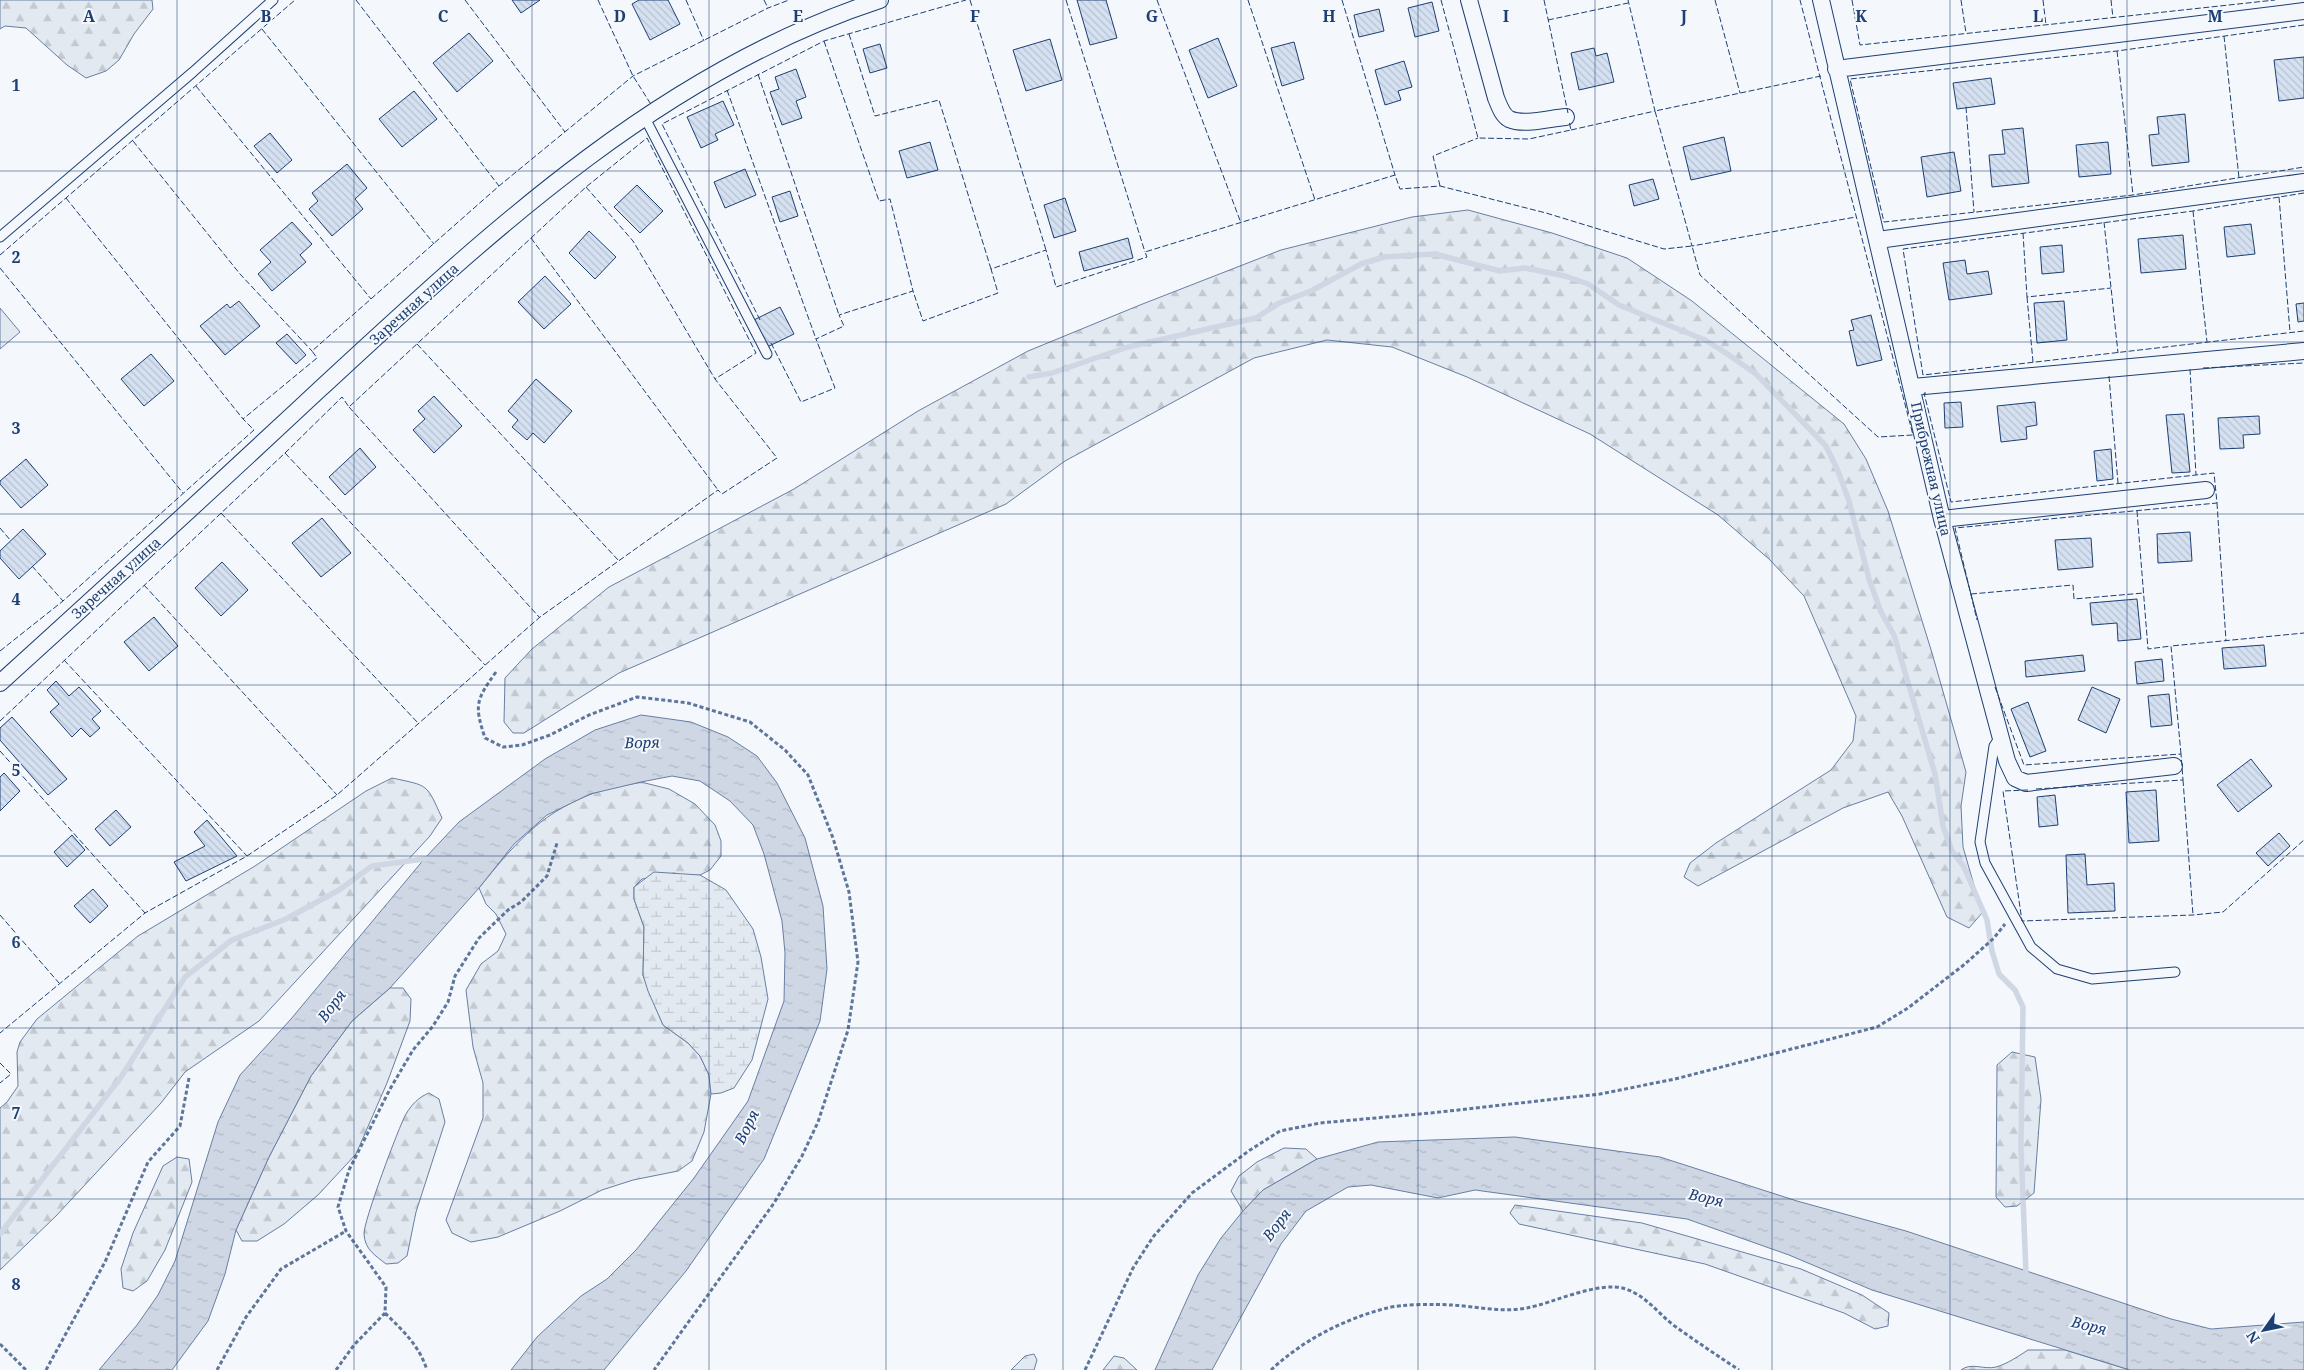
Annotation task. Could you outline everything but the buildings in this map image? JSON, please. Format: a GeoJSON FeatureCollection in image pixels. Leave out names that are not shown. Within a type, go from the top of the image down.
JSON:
{"type":"FeatureCollection","features":[{"type":"Feature","properties":{"kind":"street","name":"Заречная улица"},"geometry":{"type":"LineString","coordinates":[[0,683],[398,317],[536,196],[590,154],[741,59],[785,37],[880,0]]}},
{"type":"Feature","properties":{"kind":"street"},"geometry":{"type":"LineString","coordinates":[[1469,0],[1496,98],[1502,112],[1509,118],[1523,121],[1566,117]]}},
{"type":"Feature","properties":{"kind":"street","name":"Прибрежная улица"},"geometry":{"type":"LineString","coordinates":[[1821,0],[1913,387],[1942,519],[2007,761],[2015,778],[2026,782],[2174,766]]}},
{"type":"Feature","properties":{"kind":"street"},"geometry":{"type":"LineString","coordinates":[[1836,69],[2304,11]]}},
{"type":"Feature","properties":{"kind":"street"},"geometry":{"type":"LineString","coordinates":[[1878,240],[2304,182]]}},
{"type":"Feature","properties":{"kind":"street"},"geometry":{"type":"LineString","coordinates":[[1913,387],[2304,351]]}},
{"type":"Feature","properties":{"kind":"street"},"geometry":{"type":"LineString","coordinates":[[1942,519],[2206,490]]}},
{"type":"Feature","properties":{"kind":"lane"},"geometry":{"type":"LineString","coordinates":[[0,237],[273,0]]}},
{"type":"Feature","properties":{"kind":"lane"},"geometry":{"type":"LineString","coordinates":[[645,118],[767,354]]}},
{"type":"Feature","properties":{"kind":"lane"},"geometry":{"type":"LineString","coordinates":[[2000,736],[1994,746],[1980,842],[1985,863],[2031,947],[2057,969],[2092,979],[2175,972]]}},
{"type":"Feature","properties":{"kind":"path"},"geometry":{"type":"LineString","coordinates":[[496,672],[480,694],[477,714],[485,738],[503,747],[522,745],[550,735],[589,715],[637,698],[688,703],[750,722],[785,750],[808,775],[832,838],[849,892],[858,962],[848,1030],[818,1122],[774,1203],[654,1370]]}},
{"type":"Feature","properties":{"kind":"path"},"geometry":{"type":"LineString","coordinates":[[336,1370],[354,1345],[385,1313],[386,1287],[346,1231],[338,1207],[349,1170],[390,1089],[413,1050],[448,1002],[455,976],[479,938],[548,876],[557,843]]}},
{"type":"Feature","properties":{"kind":"path"},"geometry":{"type":"LineString","coordinates":[[1085,1370],[1133,1268],[1153,1237],[1192,1193],[1250,1150],[1280,1131],[1320,1123],[1600,1094],[1675,1079],[1876,1027],[1908,1008],[1966,964],[1994,938],[2013,914]]}},
{"type":"Feature","properties":{"kind":"path"},"geometry":{"type":"LineString","coordinates":[[46,1370],[105,1262],[148,1162],[180,1126],[189,1078]]}},
{"type":"Feature","properties":{"kind":"path"},"geometry":{"type":"LineString","coordinates":[[216,1370],[246,1317],[281,1268],[346,1231]]}},
{"type":"Feature","properties":{"kind":"path"},"geometry":{"type":"LineString","coordinates":[[1271,1370],[1284,1358],[1313,1338],[1350,1320],[1389,1307],[1450,1305],[1525,1309],[1601,1288],[1624,1288],[1647,1299],[1674,1326],[1739,1370]]}},
{"type":"Feature","properties":{"kind":"path"},"geometry":{"type":"LineString","coordinates":[[385,1313],[411,1339],[422,1356],[427,1370]]}},
{"type":"Feature","properties":{"kind":"path"},"geometry":{"type":"LineString","coordinates":[[0,1344],[26,1370]]}},
{"type":"Feature","properties":{"kind":"green space"},"geometry":{"type":"Polygon","coordinates":[[[0,0],[152,0],[153,9],[134,34],[119,60],[106,71],[86,78],[67,65],[26,28],[5,26],[0,29],[0,0]]]}},
{"type":"Feature","properties":{"kind":"green space"},"geometry":{"type":"Polygon","coordinates":[[[1468,210],[1552,233],[1627,258],[1692,301],[1844,424],[1866,459],[1888,511],[1966,772],[1961,806],[1963,847],[1982,913],[1969,928],[1947,917],[1902,816],[1888,792],[1843,808],[1698,886],[1684,877],[1690,863],[1716,843],[1831,770],[1853,741],[1856,716],[1804,596],[1769,559],[1718,515],[1590,434],[1467,377],[1392,347],[1327,340],[1254,358],[1065,461],[1006,504],[619,673],[524,733],[513,733],[504,722],[505,678],[532,649],[609,587],[794,489],[918,411],[1028,351],[1281,250],[1412,217],[1468,210]]]}},
{"type":"Feature","properties":{"kind":"green space"},"geometry":{"type":"Polygon","coordinates":[[[0,308],[20,332],[0,349],[0,308]]]}},
{"type":"Feature","properties":{"kind":"green space"},"geometry":{"type":"Polygon","coordinates":[[[392,778],[420,785],[433,798],[442,818],[430,836],[259,1021],[185,1072],[161,1103],[56,1216],[0,1270],[0,1108],[7,1102],[18,1086],[17,1052],[20,1042],[37,1019],[138,936],[255,866],[366,791],[392,778]]]}},
{"type":"Feature","properties":{"kind":"green space"},"geometry":{"type":"Polygon","coordinates":[[[641,782],[669,789],[695,804],[715,825],[721,841],[721,856],[710,870],[700,875],[686,876],[674,873],[642,879],[634,887],[634,899],[644,927],[643,975],[658,1013],[663,1025],[688,1043],[700,1056],[709,1075],[711,1094],[704,1132],[692,1161],[678,1171],[633,1180],[602,1190],[560,1211],[498,1237],[471,1242],[452,1233],[446,1220],[483,1118],[483,1083],[473,1047],[466,990],[481,964],[498,951],[506,934],[496,914],[486,904],[479,888],[515,845],[555,812],[595,793],[641,782]]]}},
{"type":"Feature","properties":{"kind":"green space"},"geometry":{"type":"Polygon","coordinates":[[[654,872],[700,875],[726,890],[753,929],[761,957],[768,999],[752,1060],[734,1088],[721,1093],[711,1094],[709,1075],[700,1056],[688,1043],[663,1025],[643,975],[644,927],[634,899],[634,887],[654,872]]]}},
{"type":"Feature","properties":{"kind":"green space"},"geometry":{"type":"Polygon","coordinates":[[[390,988],[403,988],[411,999],[410,1021],[387,1083],[356,1154],[318,1195],[284,1224],[257,1241],[242,1241],[236,1230],[269,1157],[311,1076],[352,1021],[390,988]]]}},
{"type":"Feature","properties":{"kind":"green space"},"geometry":{"type":"Polygon","coordinates":[[[2012,1052],[2035,1057],[2041,1099],[2034,1193],[2017,1206],[2005,1207],[1996,1197],[1997,1065],[2012,1052]]]}},
{"type":"Feature","properties":{"kind":"green space"},"geometry":{"type":"Polygon","coordinates":[[[429,1093],[439,1099],[445,1122],[416,1212],[407,1256],[398,1263],[386,1264],[371,1252],[366,1244],[365,1226],[382,1174],[406,1114],[416,1101],[429,1093]]]}},
{"type":"Feature","properties":{"kind":"green space"},"geometry":{"type":"Polygon","coordinates":[[[1284,1148],[1306,1149],[1317,1159],[1263,1190],[1243,1211],[1231,1191],[1239,1176],[1257,1162],[1284,1148]]]}},
{"type":"Feature","properties":{"kind":"green space"},"geometry":{"type":"Polygon","coordinates":[[[177,1157],[189,1159],[192,1182],[165,1250],[147,1281],[133,1291],[123,1288],[121,1269],[133,1233],[163,1166],[177,1157]]]}},
{"type":"Feature","properties":{"kind":"green space"},"geometry":{"type":"Polygon","coordinates":[[[1515,1205],[1642,1223],[1801,1269],[1862,1295],[1889,1313],[1888,1326],[1875,1329],[1844,1313],[1705,1264],[1519,1224],[1510,1213],[1515,1205]]]}},
{"type":"Feature","properties":{"kind":"green space"},"geometry":{"type":"Polygon","coordinates":[[[2028,1350],[2065,1350],[2130,1370],[1961,1370],[1973,1366],[1996,1367],[2028,1350]]]}},
{"type":"Feature","properties":{"kind":"green space"},"geometry":{"type":"Polygon","coordinates":[[[1034,1354],[1037,1360],[1034,1370],[1011,1370],[1025,1356],[1034,1354]]]}},
{"type":"Feature","properties":{"kind":"green space"},"geometry":{"type":"Polygon","coordinates":[[[1114,1356],[1124,1358],[1137,1370],[1103,1370],[1114,1356]]]}},
{"type":"Feature","properties":{"kind":"water","name":"Воря"},"geometry":{"type":"Polygon","coordinates":[[[641,715],[691,722],[728,737],[757,756],[777,783],[805,838],[823,906],[827,969],[820,1021],[764,1159],[686,1271],[604,1370],[511,1370],[537,1337],[581,1296],[607,1279],[636,1250],[694,1178],[748,1101],[784,1001],[785,953],[782,921],[764,854],[753,825],[730,801],[700,781],[672,776],[590,794],[547,815],[514,844],[479,888],[390,988],[352,1021],[311,1076],[269,1157],[236,1230],[225,1274],[208,1321],[172,1370],[99,1370],[137,1325],[158,1295],[175,1261],[218,1122],[240,1075],[291,1019],[425,858],[459,822],[545,759],[595,730],[641,715]]]}},
{"type":"Feature","properties":{"kind":"water","name":"Воря"},"geometry":{"type":"Polygon","coordinates":[[[1515,1137],[1660,1157],[1797,1201],[1906,1231],[2171,1319],[2211,1329],[2304,1322],[2304,1370],[2130,1370],[1872,1290],[1789,1255],[1687,1219],[1475,1190],[1438,1198],[1371,1185],[1348,1187],[1306,1211],[1281,1244],[1212,1370],[1155,1370],[1198,1275],[1221,1238],[1263,1190],[1317,1159],[1378,1142],[1515,1137]]]}},
{"type":"Feature","properties":{"kind":"waterway"},"geometry":{"type":"LineString","coordinates":[[1029,377],[1052,373],[1128,347],[1256,318],[1279,303],[1311,291],[1361,264],[1384,257],[1435,254],[1500,271],[1525,268],[1565,276],[1588,284],[1619,305],[1705,340],[1756,374],[1826,446],[1838,471],[1849,501],[1869,579],[1881,612],[1894,635],[1935,774],[1943,826],[1952,851],[1964,867],[1987,920],[1992,951],[1999,974],[2015,990],[2023,1007],[2021,1147],[2026,1274]]}},
{"type":"Feature","properties":{"kind":"waterway"},"geometry":{"type":"LineString","coordinates":[[0,1234],[121,1077],[185,977],[232,940],[286,919],[339,890],[372,866],[431,858]]}},
{"type":"Feature","properties":{"kind":"fence"},"geometry":{"type":"LineString","coordinates":[[0,255],[295,0]]}},
{"type":"Feature","properties":{"kind":"fence"},"geometry":{"type":"LineString","coordinates":[[356,0],[499,186]]}},
{"type":"Feature","properties":{"kind":"fence"},"geometry":{"type":"LineString","coordinates":[[465,0],[565,132]]}},
{"type":"Feature","properties":{"kind":"fence"},"geometry":{"type":"LineString","coordinates":[[598,0],[633,76],[652,106]]}},
{"type":"Feature","properties":{"kind":"fence"},"geometry":{"type":"LineString","coordinates":[[686,0],[704,41]]}},
{"type":"Feature","properties":{"kind":"fence"},"geometry":{"type":"LineString","coordinates":[[764,0],[768,8]]}},
{"type":"Feature","properties":{"kind":"fence"},"geometry":{"type":"LineString","coordinates":[[0,651],[63,601],[254,430],[243,419],[317,358],[312,351],[499,186],[633,76],[768,8],[789,0]]}},
{"type":"Feature","properties":{"kind":"fence"},"geometry":{"type":"LineString","coordinates":[[760,320],[662,124],[824,41],[966,0]]}},
{"type":"Feature","properties":{"kind":"fence"},"geometry":{"type":"LineString","coordinates":[[970,0],[1046,250]]}},
{"type":"Feature","properties":{"kind":"fence"},"geometry":{"type":"LineString","coordinates":[[1066,0],[1145,252]]}},
{"type":"Feature","properties":{"kind":"fence"},"geometry":{"type":"LineString","coordinates":[[1157,0],[1241,223]]}},
{"type":"Feature","properties":{"kind":"fence"},"geometry":{"type":"LineString","coordinates":[[1248,0],[1315,200]]}},
{"type":"Feature","properties":{"kind":"fence"},"geometry":{"type":"LineString","coordinates":[[1342,0],[1395,175]]}},
{"type":"Feature","properties":{"kind":"fence"},"geometry":{"type":"LineString","coordinates":[[1441,0],[1478,138],[1529,139],[1571,130],[1569,121]]}},
{"type":"Feature","properties":{"kind":"fence"},"geometry":{"type":"LineString","coordinates":[[1544,0],[1568,113]]}},
{"type":"Feature","properties":{"kind":"fence"},"geometry":{"type":"LineString","coordinates":[[1571,130],[1655,111],[1628,0]]}},
{"type":"Feature","properties":{"kind":"fence"},"geometry":{"type":"LineString","coordinates":[[1715,0],[1740,93]]}},
{"type":"Feature","properties":{"kind":"fence"},"geometry":{"type":"LineString","coordinates":[[771,343],[801,402],[835,388],[816,339],[844,326],[839,315],[913,291],[923,321],[998,293],[991,269],[1046,250],[1056,287],[1147,257],[1145,252],[1395,175],[1400,189],[1440,186],[1546,213],[1664,249],[1692,246],[1700,275],[1878,437],[1913,435],[1800,0]]}},
{"type":"Feature","properties":{"kind":"fence"},"geometry":{"type":"LineString","coordinates":[[1852,0],[1860,45],[2275,0]]}},
{"type":"Feature","properties":{"kind":"fence"},"geometry":{"type":"LineString","coordinates":[[1961,0],[1966,33]]}},
{"type":"Feature","properties":{"kind":"fence"},"geometry":{"type":"LineString","coordinates":[[2043,0],[2046,25]]}},
{"type":"Feature","properties":{"kind":"fence"},"geometry":{"type":"LineString","coordinates":[[2111,0],[2113,18]]}},
{"type":"Feature","properties":{"kind":"fence"},"geometry":{"type":"LineString","coordinates":[[1548,20],[1628,3]]}},
{"type":"Feature","properties":{"kind":"fence"},"geometry":{"type":"LineString","coordinates":[[2304,25],[2117,51],[1850,79],[1884,222],[2133,195],[2304,167]]}},
{"type":"Feature","properties":{"kind":"fence"},"geometry":{"type":"LineString","coordinates":[[262,29],[434,244]]}},
{"type":"Feature","properties":{"kind":"fence"},"geometry":{"type":"LineString","coordinates":[[849,34],[875,116],[939,100],[991,269]]}},
{"type":"Feature","properties":{"kind":"fence"},"geometry":{"type":"LineString","coordinates":[[2224,36],[2239,178]]}},
{"type":"Feature","properties":{"kind":"fence"},"geometry":{"type":"LineString","coordinates":[[824,41],[879,201],[890,199],[913,291]]}},
{"type":"Feature","properties":{"kind":"fence"},"geometry":{"type":"LineString","coordinates":[[2117,51],[2133,195]]}},
{"type":"Feature","properties":{"kind":"fence"},"geometry":{"type":"LineString","coordinates":[[758,74],[839,315]]}},
{"type":"Feature","properties":{"kind":"fence"},"geometry":{"type":"LineString","coordinates":[[1821,76],[1655,111],[1692,246],[1856,217]]}},
{"type":"Feature","properties":{"kind":"fence"},"geometry":{"type":"LineString","coordinates":[[196,86],[371,299]]}},
{"type":"Feature","properties":{"kind":"fence"},"geometry":{"type":"LineString","coordinates":[[727,90],[816,339]]}},
{"type":"Feature","properties":{"kind":"fence"},"geometry":{"type":"LineString","coordinates":[[1966,107],[1974,212]]}},
{"type":"Feature","properties":{"kind":"fence"},"geometry":{"type":"LineString","coordinates":[[0,721],[342,397],[349,407],[586,187],[647,138],[756,353],[715,379],[777,458],[722,494],[718,490],[540,617],[337,795],[247,856],[145,913],[0,1033]]}},
{"type":"Feature","properties":{"kind":"fence"},"geometry":{"type":"LineString","coordinates":[[1440,186],[1433,156],[1478,138]]}},
{"type":"Feature","properties":{"kind":"fence"},"geometry":{"type":"LineString","coordinates":[[133,141],[240,274],[312,351]]}},
{"type":"Feature","properties":{"kind":"fence"},"geometry":{"type":"LineString","coordinates":[[586,187],[633,241],[715,379]]}},
{"type":"Feature","properties":{"kind":"fence"},"geometry":{"type":"LineString","coordinates":[[2304,193],[2193,211],[1903,249],[1923,375],[2304,331]]}},
{"type":"Feature","properties":{"kind":"fence"},"geometry":{"type":"LineString","coordinates":[[2279,197],[2290,332]]}},
{"type":"Feature","properties":{"kind":"fence"},"geometry":{"type":"LineString","coordinates":[[66,198],[243,419]]}},
{"type":"Feature","properties":{"kind":"fence"},"geometry":{"type":"LineString","coordinates":[[2193,211],[2207,342]]}},
{"type":"Feature","properties":{"kind":"fence"},"geometry":{"type":"LineString","coordinates":[[2104,222],[2118,353]]}},
{"type":"Feature","properties":{"kind":"fence"},"geometry":{"type":"LineString","coordinates":[[2023,233],[2027,297],[2111,288]]}},
{"type":"Feature","properties":{"kind":"fence"},"geometry":{"type":"LineString","coordinates":[[531,238],[718,490]]}},
{"type":"Feature","properties":{"kind":"fence"},"geometry":{"type":"LineString","coordinates":[[0,268],[183,493]]}},
{"type":"Feature","properties":{"kind":"fence"},"geometry":{"type":"LineString","coordinates":[[2027,297],[2033,362]]}},
{"type":"Feature","properties":{"kind":"fence"},"geometry":{"type":"LineString","coordinates":[[417,344],[619,561]]}},
{"type":"Feature","properties":{"kind":"fence"},"geometry":{"type":"LineString","coordinates":[[2203,368],[2304,363]]}},
{"type":"Feature","properties":{"kind":"fence"},"geometry":{"type":"LineString","coordinates":[[2190,369],[2196,475]]}},
{"type":"Feature","properties":{"kind":"fence"},"geometry":{"type":"LineString","coordinates":[[2109,376],[2118,483]]}},
{"type":"Feature","properties":{"kind":"fence"},"geometry":{"type":"LineString","coordinates":[[1926,393],[1924,393],[1951,502],[2214,473],[2217,503],[1955,528],[1977,620]]}},
{"type":"Feature","properties":{"kind":"fence"},"geometry":{"type":"LineString","coordinates":[[349,407],[540,618]]}},
{"type":"Feature","properties":{"kind":"fence"},"geometry":{"type":"LineString","coordinates":[[285,453],[485,665]]}},
{"type":"Feature","properties":{"kind":"fence"},"geometry":{"type":"LineString","coordinates":[[2217,503],[2226,641]]}},
{"type":"Feature","properties":{"kind":"fence"},"geometry":{"type":"LineString","coordinates":[[2137,511],[2148,649],[2171,646]]}},
{"type":"Feature","properties":{"kind":"fence"},"geometry":{"type":"LineString","coordinates":[[221,513],[418,723]]}},
{"type":"Feature","properties":{"kind":"fence"},"geometry":{"type":"LineString","coordinates":[[0,528],[11,541]]}},
{"type":"Feature","properties":{"kind":"fence"},"geometry":{"type":"LineString","coordinates":[[32,566],[63,601]]}},
{"type":"Feature","properties":{"kind":"fence"},"geometry":{"type":"LineString","coordinates":[[144,585],[337,795]]}},
{"type":"Feature","properties":{"kind":"fence"},"geometry":{"type":"LineString","coordinates":[[1971,594],[2073,585],[2074,599],[2144,593]]}},
{"type":"Feature","properties":{"kind":"fence"},"geometry":{"type":"LineString","coordinates":[[2181,754],[2171,646],[2304,633]]}},
{"type":"Feature","properties":{"kind":"fence"},"geometry":{"type":"LineString","coordinates":[[64,660],[247,856]]}},
{"type":"Feature","properties":{"kind":"fence"},"geometry":{"type":"LineString","coordinates":[[1995,687],[2024,765],[2181,754],[2183,780],[2036,789]]}},
{"type":"Feature","properties":{"kind":"fence"},"geometry":{"type":"LineString","coordinates":[[0,751],[145,913]]}},
{"type":"Feature","properties":{"kind":"fence"},"geometry":{"type":"LineString","coordinates":[[2183,780],[2193,915]]}},
{"type":"Feature","properties":{"kind":"fence"},"geometry":{"type":"LineString","coordinates":[[2028,790],[2003,791],[2022,921],[2193,915],[2223,912],[2304,840]]}},
{"type":"Feature","properties":{"kind":"fence"},"geometry":{"type":"LineString","coordinates":[[0,915],[59,983]]}},
{"type":"Feature","properties":{"kind":"fence"},"geometry":{"type":"LineString","coordinates":[[0,1063],[11,1074],[0,1083]]}}]}
